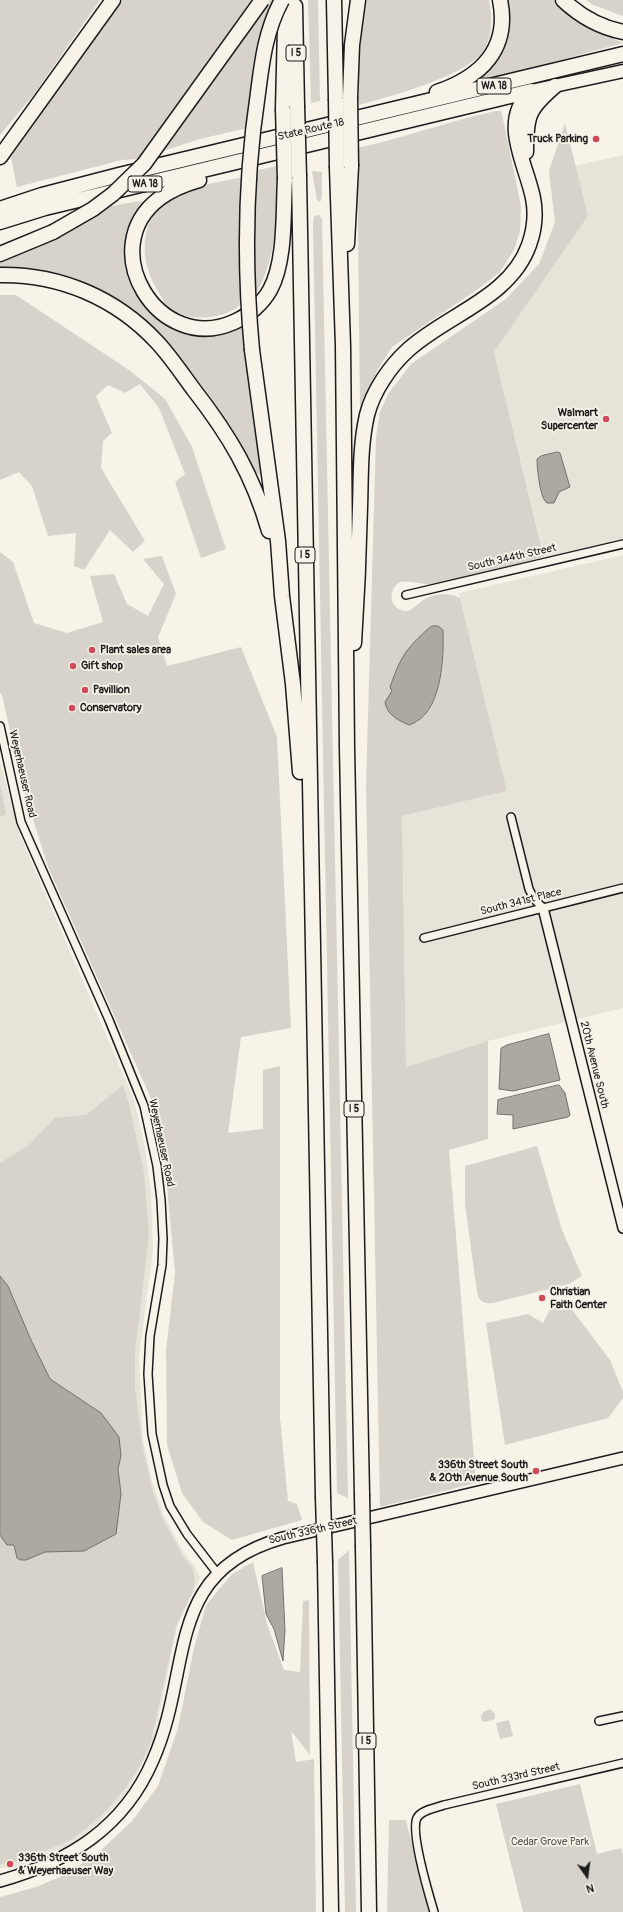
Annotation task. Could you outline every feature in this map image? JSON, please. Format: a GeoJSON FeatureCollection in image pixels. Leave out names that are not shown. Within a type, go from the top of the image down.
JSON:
{"type":"FeatureCollection","features":[{"type":"Feature","properties":{"kind":"highway"},"geometry":{"type":"LineString","coordinates":[[0,157],[114,0]]}},
{"type":"Feature","properties":{"kind":"highway"},"geometry":{"type":"LineString","coordinates":[[0,254],[52,232],[93,209],[113,194],[144,164],[262,0]]}},
{"type":"Feature","properties":{"kind":"highway"},"geometry":{"type":"LineString","coordinates":[[282,0],[273,20],[263,55],[250,155],[246,237],[252,350],[278,541],[282,596],[293,684],[311,900]]}},
{"type":"Feature","properties":{"kind":"highway"},"geometry":{"type":"LineString","coordinates":[[290,150],[259,162],[182,185],[160,197],[153,204],[140,223],[133,243],[133,256],[134,269],[138,283],[152,305],[161,313],[183,324],[206,328],[229,324],[247,315],[270,290],[276,275],[279,259],[284,180],[283,109],[285,26],[291,0]]}},
{"type":"Feature","properties":{"kind":"highway","name":"I 5"},"geometry":{"type":"LineString","coordinates":[[294,0],[299,176],[311,900],[331,1912]]}},
{"type":"Feature","properties":{"kind":"highway","name":"I 5"},"geometry":{"type":"LineString","coordinates":[[334,0],[336,99],[344,167],[342,346],[347,748],[369,1912]]}},
{"type":"Feature","properties":{"kind":"highway"},"geometry":{"type":"LineString","coordinates":[[344,167],[350,97],[352,45],[358,0]]}},
{"type":"Feature","properties":{"kind":"highway"},"geometry":{"type":"LineString","coordinates":[[365,117],[448,88],[469,78],[477,72],[494,51],[499,40],[502,25],[500,0]]}},
{"type":"Feature","properties":{"kind":"highway"},"geometry":{"type":"LineString","coordinates":[[563,0],[592,22],[623,32]]}},
{"type":"Feature","properties":{"kind":"highway","name":"State Route 18"},"geometry":{"type":"LineString","coordinates":[[0,209],[42,195],[119,175],[623,54]]}},
{"type":"Feature","properties":{"kind":"highway","name":"State Route 18"},"geometry":{"type":"LineString","coordinates":[[0,222],[45,208],[623,70]]}},
{"type":"Feature","properties":{"kind":"highway"},"geometry":{"type":"LineString","coordinates":[[526,175],[526,133],[531,110],[555,86]]}},
{"type":"Feature","properties":{"kind":"highway"},"geometry":{"type":"LineString","coordinates":[[347,748],[358,591],[362,450],[367,415],[382,380],[408,349],[494,291],[509,278],[519,266],[530,244],[534,223],[533,200],[518,142],[515,120],[519,106],[531,91]]}},
{"type":"Feature","properties":{"kind":"highway"},"geometry":{"type":"LineString","coordinates":[[0,275],[43,278],[82,290],[109,303],[129,316],[158,342],[220,424],[248,472],[263,510],[282,596]]}},
{"type":"Feature","properties":{"kind":"main road","name":"South 336th Street"},"geometry":{"type":"LineString","coordinates":[[0,1880],[47,1866],[82,1847],[114,1820],[135,1793],[146,1776],[158,1748],[172,1702],[191,1617],[207,1586],[217,1573],[240,1555],[264,1543],[623,1458]]}},
{"type":"Feature","properties":{"kind":"street","name":"South 344th Street"},"geometry":{"type":"LineString","coordinates":[[406,595],[623,544]]}},
{"type":"Feature","properties":{"kind":"street","name":"Weyerhaeuser Road"},"geometry":{"type":"LineString","coordinates":[[0,726],[21,822],[109,1020],[144,1106],[157,1166],[161,1200],[163,1239],[162,1265],[150,1336],[148,1374],[149,1415],[163,1485],[170,1506],[187,1534],[217,1573]]}},
{"type":"Feature","properties":{"kind":"street"},"geometry":{"type":"LineString","coordinates":[[512,817],[529,889],[534,899],[543,908]]}},
{"type":"Feature","properties":{"kind":"street","name":"South 341st Place"},"geometry":{"type":"LineString","coordinates":[[424,938],[623,888]]}},
{"type":"Feature","properties":{"kind":"street","name":"20th Avenue South"},"geometry":{"type":"LineString","coordinates":[[543,908],[623,1228]]}},
{"type":"Feature","properties":{"kind":"street"},"geometry":{"type":"LineString","coordinates":[[599,1721],[623,1716]]}},
{"type":"Feature","properties":{"kind":"street","name":"South 333rd Street"},"geometry":{"type":"LineString","coordinates":[[434,1912],[417,1842],[417,1819],[422,1813],[444,1805],[623,1763]]}},
{"type":"Feature","properties":{"kind":"shaded area"},"geometry":{"type":"Polygon","coordinates":[[[623,155],[623,544],[546,562],[494,352],[588,216],[575,166],[623,155]]]}},
{"type":"Feature","properties":{"kind":"shaded area"},"geometry":{"type":"Polygon","coordinates":[[[558,452],[560,453],[570,487],[559,492],[554,503],[547,503],[542,496],[538,476],[537,459],[541,456],[558,452]]]}},
{"type":"Feature","properties":{"kind":"shaded area"},"geometry":{"type":"Polygon","coordinates":[[[623,555],[623,1008],[488,1041],[406,1067],[402,816],[507,791],[459,593],[623,555]]]}},
{"type":"Feature","properties":{"kind":"shaded area"},"geometry":{"type":"Polygon","coordinates":[[[438,626],[443,630],[443,655],[439,684],[435,698],[428,710],[420,719],[409,725],[391,714],[386,707],[385,702],[392,691],[390,687],[397,668],[405,654],[429,628],[438,626]]]}},
{"type":"Feature","properties":{"kind":"shaded area"},"geometry":{"type":"Polygon","coordinates":[[[0,761],[19,833],[134,1100],[145,1147],[151,1193],[153,1250],[139,1357],[143,1441],[152,1481],[163,1514],[182,1550],[195,1567],[200,1578],[178,1623],[153,1744],[124,1797],[94,1827],[68,1846],[16,1867],[0,1868],[0,761]]]}},
{"type":"Feature","properties":{"kind":"shaded area"},"geometry":{"type":"Polygon","coordinates":[[[549,1034],[560,1080],[513,1091],[499,1089],[501,1048],[549,1034]]]}},
{"type":"Feature","properties":{"kind":"shaded area"},"geometry":{"type":"Polygon","coordinates":[[[559,1085],[565,1093],[570,1115],[568,1117],[513,1129],[513,1115],[497,1114],[498,1100],[559,1085]]]}},
{"type":"Feature","properties":{"kind":"shaded area"},"geometry":{"type":"Polygon","coordinates":[[[0,1276],[8,1286],[31,1340],[50,1379],[101,1413],[119,1437],[121,1456],[118,1469],[121,1494],[116,1534],[84,1551],[45,1552],[26,1560],[21,1560],[17,1558],[14,1545],[7,1545],[0,1535],[0,1276]]]}},
{"type":"Feature","properties":{"kind":"shaded area"},"geometry":{"type":"Polygon","coordinates":[[[282,1568],[285,1630],[283,1661],[274,1629],[266,1614],[262,1576],[282,1568]]]}},
{"type":"Feature","properties":{"kind":"green space"},"geometry":{"type":"Polygon","coordinates":[[[0,0],[100,0],[35,93],[0,135],[0,0]]]}},
{"type":"Feature","properties":{"kind":"green space"},"geometry":{"type":"Polygon","coordinates":[[[123,0],[253,0],[160,131],[138,159],[122,160],[17,187],[11,157],[123,0]]]}},
{"type":"Feature","properties":{"kind":"green space"},"geometry":{"type":"Polygon","coordinates":[[[270,0],[276,0],[247,128],[200,139],[163,151],[270,0]]]}},
{"type":"Feature","properties":{"kind":"green space"},"geometry":{"type":"Polygon","coordinates":[[[308,0],[318,0],[320,101],[311,103],[308,0]]]}},
{"type":"Feature","properties":{"kind":"green space"},"geometry":{"type":"Polygon","coordinates":[[[367,0],[489,0],[491,30],[488,42],[477,58],[447,76],[408,91],[359,105],[360,37],[363,11],[367,0]]]}},
{"type":"Feature","properties":{"kind":"green space"},"geometry":{"type":"Polygon","coordinates":[[[504,0],[553,0],[587,27],[623,43],[476,83],[475,81],[487,67],[504,0]]]}},
{"type":"Feature","properties":{"kind":"green space"},"geometry":{"type":"Polygon","coordinates":[[[586,0],[623,0],[623,16],[593,5],[586,0]]]}},
{"type":"Feature","properties":{"kind":"green space"},"geometry":{"type":"Polygon","coordinates":[[[496,111],[501,111],[502,114],[521,206],[520,231],[514,250],[500,272],[481,287],[392,347],[378,369],[360,407],[357,148],[496,111]]]}},
{"type":"Feature","properties":{"kind":"green space"},"geometry":{"type":"Polygon","coordinates":[[[565,123],[588,216],[494,352],[544,557],[432,584],[401,582],[394,587],[392,595],[395,606],[403,611],[410,610],[425,599],[433,596],[447,595],[460,598],[507,791],[402,816],[406,1067],[488,1041],[488,1139],[449,1150],[476,1483],[380,1507],[366,785],[376,437],[380,412],[388,394],[411,364],[506,299],[539,264],[555,222],[549,171],[565,123]],[[443,630],[392,691],[385,702],[416,723],[431,705],[436,693],[443,654],[443,630]]]}},
{"type":"Feature","properties":{"kind":"green space"},"geometry":{"type":"Polygon","coordinates":[[[277,166],[276,218],[272,252],[261,285],[252,300],[254,171],[277,166]]]}},
{"type":"Feature","properties":{"kind":"green space"},"geometry":{"type":"Polygon","coordinates":[[[312,171],[322,172],[322,197],[320,202],[317,200],[312,171]]]}},
{"type":"Feature","properties":{"kind":"green space"},"geometry":{"type":"Polygon","coordinates":[[[243,177],[242,292],[240,305],[229,312],[203,318],[188,316],[167,307],[150,276],[145,257],[145,238],[150,221],[160,206],[167,200],[183,191],[243,177]]]}},
{"type":"Feature","properties":{"kind":"green space"},"geometry":{"type":"Polygon","coordinates":[[[139,201],[143,202],[133,224],[126,248],[126,265],[139,297],[150,311],[164,321],[213,333],[244,328],[262,471],[259,475],[255,472],[230,427],[198,381],[161,338],[123,304],[95,287],[64,276],[32,270],[0,269],[0,263],[63,235],[107,207],[139,201]]]}},
{"type":"Feature","properties":{"kind":"green space"},"geometry":{"type":"Polygon","coordinates":[[[319,215],[322,219],[348,1498],[337,1493],[313,225],[314,216],[319,215]]]}},
{"type":"Feature","properties":{"kind":"green space"},"geometry":{"type":"Polygon","coordinates":[[[0,295],[16,295],[129,370],[165,399],[192,447],[226,549],[201,558],[175,482],[185,474],[159,408],[140,384],[125,393],[108,385],[96,396],[112,433],[103,441],[101,468],[145,541],[133,552],[110,530],[84,570],[74,566],[76,533],[48,536],[32,486],[19,472],[0,480],[0,295]]]}},
{"type":"Feature","properties":{"kind":"green space"},"geometry":{"type":"Polygon","coordinates":[[[0,552],[13,562],[34,623],[67,633],[103,622],[90,576],[114,574],[127,604],[148,616],[164,584],[143,559],[162,556],[176,594],[158,637],[167,666],[241,647],[277,737],[291,1028],[241,1037],[228,1133],[263,1129],[263,1070],[280,1066],[280,1418],[288,1501],[297,1504],[302,1520],[232,1540],[203,1522],[182,1493],[167,1445],[166,1350],[175,1273],[161,1121],[48,867],[21,781],[2,695],[0,693],[0,552]]]}},
{"type":"Feature","properties":{"kind":"green space"},"geometry":{"type":"Polygon","coordinates":[[[0,784],[6,814],[0,817],[0,784]]]}},
{"type":"Feature","properties":{"kind":"green space"},"geometry":{"type":"Polygon","coordinates":[[[123,1085],[129,1104],[144,1173],[149,1235],[135,1352],[135,1388],[142,1444],[152,1489],[161,1515],[183,1557],[193,1569],[195,1580],[193,1591],[176,1627],[151,1741],[140,1766],[124,1790],[103,1814],[73,1839],[16,1862],[0,1864],[0,1531],[14,1546],[18,1554],[26,1560],[45,1552],[84,1551],[116,1534],[121,1494],[118,1469],[121,1456],[101,1413],[50,1379],[31,1340],[8,1286],[0,1276],[0,1163],[29,1145],[55,1118],[86,1115],[123,1085]]]}},
{"type":"Feature","properties":{"kind":"green space"},"geometry":{"type":"Polygon","coordinates":[[[537,1146],[562,1230],[582,1276],[569,1284],[493,1303],[482,1302],[477,1292],[465,1204],[465,1166],[537,1146]]]}},
{"type":"Feature","properties":{"kind":"green space"},"geometry":{"type":"Polygon","coordinates":[[[567,1303],[610,1360],[623,1392],[623,1398],[608,1418],[505,1445],[486,1323],[528,1314],[543,1323],[552,1306],[567,1303]]]}},
{"type":"Feature","properties":{"kind":"green space"},"geometry":{"type":"Polygon","coordinates":[[[349,1550],[356,1912],[345,1912],[338,1560],[349,1550]]]}},
{"type":"Feature","properties":{"kind":"green space"},"geometry":{"type":"Polygon","coordinates":[[[253,1562],[267,1624],[284,1670],[300,1672],[303,1601],[309,1600],[310,1755],[291,1731],[296,1762],[314,1759],[316,1912],[0,1912],[0,1897],[36,1887],[60,1877],[96,1855],[132,1821],[158,1786],[178,1728],[194,1648],[206,1605],[232,1574],[253,1562]]]}},
{"type":"Feature","properties":{"kind":"green space"},"geometry":{"type":"Polygon","coordinates":[[[490,1709],[495,1714],[495,1719],[485,1722],[482,1721],[481,1717],[483,1712],[490,1709]]]}},
{"type":"Feature","properties":{"kind":"green space"},"geometry":{"type":"Polygon","coordinates":[[[509,1720],[513,1736],[500,1739],[496,1723],[509,1720]]]}},
{"type":"Feature","properties":{"kind":"green space","name":"Cedar Grove Park"},"geometry":{"type":"Polygon","coordinates":[[[580,1784],[597,1854],[621,1848],[623,1856],[623,1912],[523,1912],[496,1804],[580,1784]]]}},
{"type":"Feature","properties":{"kind":"green space"},"geometry":{"type":"Polygon","coordinates":[[[389,1820],[406,1820],[429,1912],[387,1912],[389,1820]]]}},
{"type":"Feature","properties":{"kind":"place","name":"Truck Parking"},"geometry":{"type":"Point","coordinates":[596,139]}},
{"type":"Feature","properties":{"kind":"place","name":"Walmart Supercenter"},"geometry":{"type":"Point","coordinates":[606,419]}},
{"type":"Feature","properties":{"kind":"place","name":"Plant sales area"},"geometry":{"type":"Point","coordinates":[92,650]}},
{"type":"Feature","properties":{"kind":"place","name":"Gift shop"},"geometry":{"type":"Point","coordinates":[73,666]}},
{"type":"Feature","properties":{"kind":"place","name":"Pavillion"},"geometry":{"type":"Point","coordinates":[85,690]}},
{"type":"Feature","properties":{"kind":"place","name":"Conservatory"},"geometry":{"type":"Point","coordinates":[72,708]}},
{"type":"Feature","properties":{"kind":"place","name":"Christian Faith Center"},"geometry":{"type":"Point","coordinates":[542,1298]}},
{"type":"Feature","properties":{"kind":"place","name":"336th Street South & 20th Avenue South"},"geometry":{"type":"Point","coordinates":[536,1471]}},
{"type":"Feature","properties":{"kind":"place","name":"336th Street South & Weyerhaeuser Way"},"geometry":{"type":"Point","coordinates":[10,1864]}}]}
